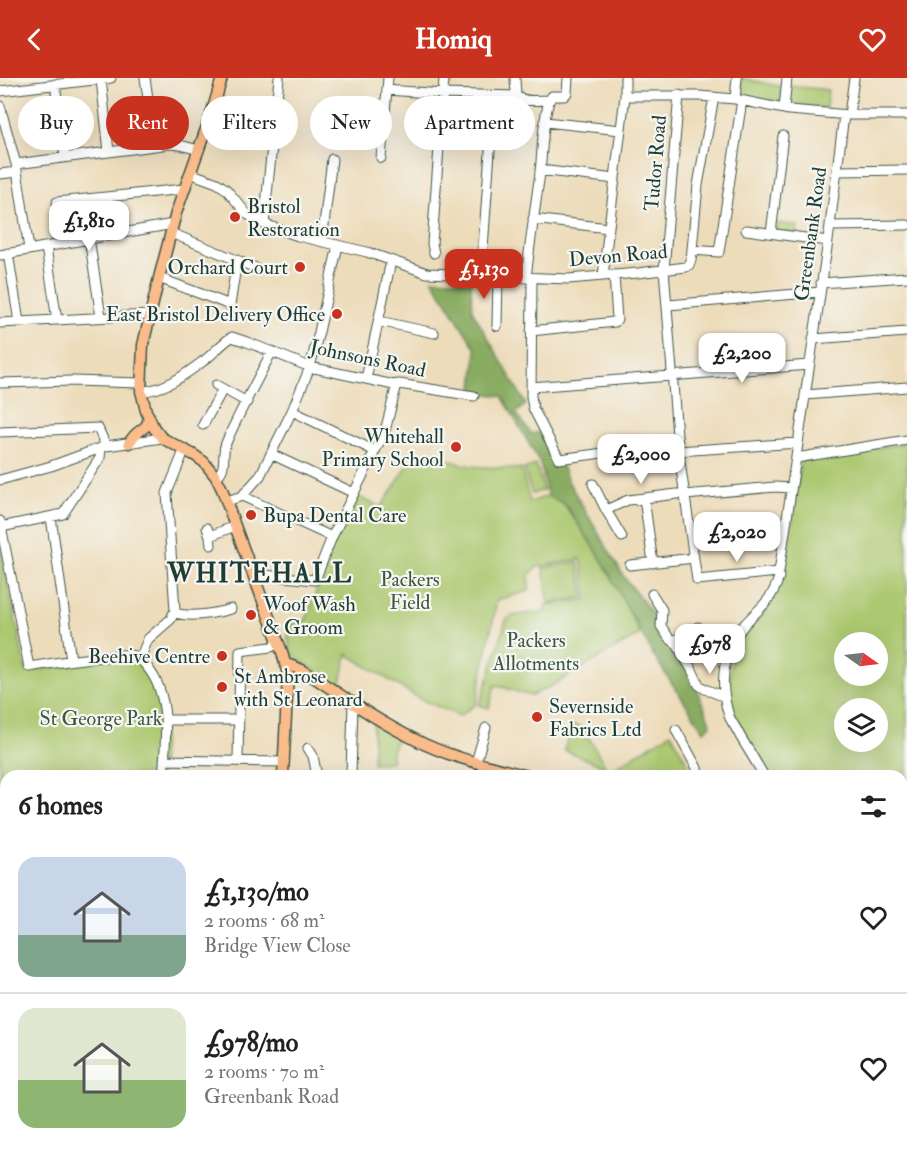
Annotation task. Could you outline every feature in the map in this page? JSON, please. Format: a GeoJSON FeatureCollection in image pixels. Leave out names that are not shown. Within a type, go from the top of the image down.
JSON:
{"type":"FeatureCollection","features":[{"type":"Feature","properties":{"kind":"main road"},"geometry":{"type":"LineString","coordinates":[[222,78],[212,115],[184,189],[149,315],[143,345],[140,387],[154,428],[162,438],[204,462],[216,477],[226,501],[286,664],[288,675],[283,770]]}},
{"type":"Feature","properties":{"kind":"main road"},"geometry":{"type":"LineString","coordinates":[[129,443],[146,427],[149,416]]}},
{"type":"Feature","properties":{"kind":"main road"},"geometry":{"type":"LineString","coordinates":[[286,664],[304,671],[415,740],[445,753],[508,770]]}},
{"type":"Feature","properties":{"kind":"street"},"geometry":{"type":"LineString","coordinates":[[0,91],[111,78]]}},
{"type":"Feature","properties":{"kind":"street"},"geometry":{"type":"LineString","coordinates":[[145,78],[148,96]]}},
{"type":"Feature","properties":{"kind":"street"},"geometry":{"type":"LineString","coordinates":[[264,224],[279,78]]}},
{"type":"Feature","properties":{"kind":"street"},"geometry":{"type":"LineString","coordinates":[[381,158],[388,78]]}},
{"type":"Feature","properties":{"kind":"street"},"geometry":{"type":"LineString","coordinates":[[434,253],[432,244],[444,78]]}},
{"type":"Feature","properties":{"kind":"street"},"geometry":{"type":"LineString","coordinates":[[515,78],[516,96]]}},
{"type":"Feature","properties":{"kind":"street"},"geometry":{"type":"LineString","coordinates":[[568,78],[567,93],[564,96],[552,96],[549,100],[533,219],[529,278],[531,387],[534,408],[559,459],[661,447],[678,449],[798,443]]}},
{"type":"Feature","properties":{"kind":"street"},"geometry":{"type":"LineString","coordinates":[[603,276],[625,96],[625,78]]}},
{"type":"Feature","properties":{"kind":"street"},"geometry":{"type":"LineString","coordinates":[[692,250],[719,252],[739,99],[737,78]]}},
{"type":"Feature","properties":{"kind":"street"},"geometry":{"type":"LineString","coordinates":[[784,109],[787,78]]}},
{"type":"Feature","properties":{"kind":"street","name":"Greenbank Road"},"geometry":{"type":"LineString","coordinates":[[760,770],[729,717],[723,690],[723,673],[731,646],[744,625],[762,608],[771,595],[779,575],[837,171],[854,78]]}},
{"type":"Feature","properties":{"kind":"street"},"geometry":{"type":"LineString","coordinates":[[101,79],[110,152]]}},
{"type":"Feature","properties":{"kind":"street"},"geometry":{"type":"LineString","coordinates":[[55,84],[65,157]]}},
{"type":"Feature","properties":{"kind":"street"},"geometry":{"type":"LineString","coordinates":[[387,90],[494,96]]}},
{"type":"Feature","properties":{"kind":"street"},"geometry":{"type":"LineString","coordinates":[[625,96],[679,95],[739,99],[784,109],[847,115],[907,116]]}},
{"type":"Feature","properties":{"kind":"street","name":"Tudor Road"},"geometry":{"type":"LineString","coordinates":[[679,95],[664,269],[678,449],[697,580],[779,575]]}},
{"type":"Feature","properties":{"kind":"street","name":"Devon Road"},"geometry":{"type":"LineString","coordinates":[[190,173],[217,183],[226,189],[247,214],[264,224],[292,234],[367,252],[427,273],[568,279],[688,266],[692,250],[698,185],[714,98]]}},
{"type":"Feature","properties":{"kind":"street"},"geometry":{"type":"LineString","coordinates":[[535,100],[549,100]]}},
{"type":"Feature","properties":{"kind":"street"},"geometry":{"type":"LineString","coordinates":[[0,106],[16,168],[29,249]]}},
{"type":"Feature","properties":{"kind":"street"},"geometry":{"type":"LineString","coordinates":[[545,122],[621,130]]}},
{"type":"Feature","properties":{"kind":"street"},"geometry":{"type":"LineString","coordinates":[[771,233],[783,136]]}},
{"type":"Feature","properties":{"kind":"street"},"geometry":{"type":"LineString","coordinates":[[0,174],[65,157],[170,144],[199,150]]}},
{"type":"Feature","properties":{"kind":"street"},"geometry":{"type":"LineString","coordinates":[[481,276],[490,150]]}},
{"type":"Feature","properties":{"kind":"street"},"geometry":{"type":"LineString","coordinates":[[322,241],[332,159]]}},
{"type":"Feature","properties":{"kind":"street"},"geometry":{"type":"LineString","coordinates":[[540,170],[615,179]]}},
{"type":"Feature","properties":{"kind":"street"},"geometry":{"type":"LineString","coordinates":[[837,171],[907,170]]}},
{"type":"Feature","properties":{"kind":"street"},"geometry":{"type":"LineString","coordinates":[[64,243],[57,202],[184,189]]}},
{"type":"Feature","properties":{"kind":"street"},"geometry":{"type":"LineString","coordinates":[[533,219],[608,228]]}},
{"type":"Feature","properties":{"kind":"street"},"geometry":{"type":"LineString","coordinates":[[830,226],[907,225]]}},
{"type":"Feature","properties":{"kind":"street"},"geometry":{"type":"LineString","coordinates":[[19,322],[4,254],[90,238],[172,229],[256,268]]}},
{"type":"Feature","properties":{"kind":"street"},"geometry":{"type":"LineString","coordinates":[[746,230],[828,241]]}},
{"type":"Feature","properties":{"kind":"street"},"geometry":{"type":"LineString","coordinates":[[90,238],[101,317]]}},
{"type":"Feature","properties":{"kind":"street"},"geometry":{"type":"LineString","coordinates":[[226,501],[242,496],[261,476],[292,411],[310,367],[338,245]]}},
{"type":"Feature","properties":{"kind":"street"},"geometry":{"type":"LineString","coordinates":[[46,247],[57,320]]}},
{"type":"Feature","properties":{"kind":"street"},"geometry":{"type":"LineString","coordinates":[[159,278],[230,305],[237,260]]}},
{"type":"Feature","properties":{"kind":"street"},"geometry":{"type":"LineString","coordinates":[[366,379],[391,261]]}},
{"type":"Feature","properties":{"kind":"street"},"geometry":{"type":"LineString","coordinates":[[531,331],[615,322],[617,319],[614,275]]}},
{"type":"Feature","properties":{"kind":"street"},"geometry":{"type":"LineString","coordinates":[[498,276],[499,320]]}},
{"type":"Feature","properties":{"kind":"street"},"geometry":{"type":"LineString","coordinates":[[668,305],[907,277]]}},
{"type":"Feature","properties":{"kind":"street"},"geometry":{"type":"LineString","coordinates":[[0,323],[149,315]]}},
{"type":"Feature","properties":{"kind":"street"},"geometry":{"type":"LineString","coordinates":[[379,321],[434,333]]}},
{"type":"Feature","properties":{"kind":"street"},"geometry":{"type":"LineString","coordinates":[[813,339],[907,332]]}},
{"type":"Feature","properties":{"kind":"street","name":"Johnsons Road"},"geometry":{"type":"LineString","coordinates":[[140,387],[158,388],[171,383],[233,337],[310,367],[394,385],[474,396]]}},
{"type":"Feature","properties":{"kind":"street"},"geometry":{"type":"LineString","coordinates":[[216,477],[223,470],[224,446],[272,351]]}},
{"type":"Feature","properties":{"kind":"street"},"geometry":{"type":"LineString","coordinates":[[531,387],[809,365]]}},
{"type":"Feature","properties":{"kind":"street"},"geometry":{"type":"LineString","coordinates":[[0,383],[72,381],[140,387]]}},
{"type":"Feature","properties":{"kind":"street"},"geometry":{"type":"LineString","coordinates":[[254,578],[263,575],[315,580],[332,537],[386,429],[396,388],[394,385]]}},
{"type":"Feature","properties":{"kind":"street"},"geometry":{"type":"LineString","coordinates":[[203,425],[220,387],[247,402]]}},
{"type":"Feature","properties":{"kind":"street"},"geometry":{"type":"LineString","coordinates":[[805,395],[907,387]]}},
{"type":"Feature","properties":{"kind":"street"},"geometry":{"type":"LineString","coordinates":[[292,411],[375,451]]}},
{"type":"Feature","properties":{"kind":"street"},"geometry":{"type":"LineString","coordinates":[[0,432],[98,428],[104,447],[100,458],[63,514],[1,524],[29,667],[71,660],[129,655],[140,659],[151,671],[158,684],[164,704],[164,770]]}},
{"type":"Feature","properties":{"kind":"street"},"geometry":{"type":"LineString","coordinates":[[0,480],[51,466],[104,447],[162,438]]}},
{"type":"Feature","properties":{"kind":"street"},"geometry":{"type":"LineString","coordinates":[[796,458],[907,441]]}},
{"type":"Feature","properties":{"kind":"street"},"geometry":{"type":"LineString","coordinates":[[140,659],[148,639],[171,619],[174,613],[176,603],[167,493],[184,451]]}},
{"type":"Feature","properties":{"kind":"street"},"geometry":{"type":"LineString","coordinates":[[271,454],[354,494]]}},
{"type":"Feature","properties":{"kind":"street"},"geometry":{"type":"LineString","coordinates":[[593,483],[622,537]]}},
{"type":"Feature","properties":{"kind":"street"},"geometry":{"type":"LineString","coordinates":[[606,510],[624,501],[644,498],[775,487],[791,488]]}},
{"type":"Feature","properties":{"kind":"street"},"geometry":{"type":"LineString","coordinates":[[242,496],[332,537]]}},
{"type":"Feature","properties":{"kind":"street"},"geometry":{"type":"LineString","coordinates":[[644,498],[653,563]]}},
{"type":"Feature","properties":{"kind":"street"},"geometry":{"type":"LineString","coordinates":[[51,517],[71,660]]}},
{"type":"Feature","properties":{"kind":"street"},"geometry":{"type":"LineString","coordinates":[[209,536],[235,526]]}},
{"type":"Feature","properties":{"kind":"street"},"geometry":{"type":"LineString","coordinates":[[692,537],[785,531]]}},
{"type":"Feature","properties":{"kind":"street"},"geometry":{"type":"LineString","coordinates":[[630,565],[694,558]]}},
{"type":"Feature","properties":{"kind":"street"},"geometry":{"type":"LineString","coordinates":[[652,594],[662,610],[661,626],[669,638],[676,643],[699,685],[709,692],[725,697]]}},
{"type":"Feature","properties":{"kind":"street"},"geometry":{"type":"LineString","coordinates":[[174,613],[200,615],[231,609]]}},
{"type":"Feature","properties":{"kind":"street"},"geometry":{"type":"LineString","coordinates":[[673,641],[698,627]]}},
{"type":"Feature","properties":{"kind":"street"},"geometry":{"type":"LineString","coordinates":[[238,761],[240,651],[271,647],[279,643]]}},
{"type":"Feature","properties":{"kind":"street"},"geometry":{"type":"LineString","coordinates":[[351,770],[353,703]]}},
{"type":"Feature","properties":{"kind":"street"},"geometry":{"type":"LineString","coordinates":[[165,720],[239,719]]}},
{"type":"Feature","properties":{"kind":"street"},"geometry":{"type":"LineString","coordinates":[[476,762],[486,728]]}},
{"type":"Feature","properties":{"kind":"street"},"geometry":{"type":"LineString","coordinates":[[676,730],[697,770]]}},
{"type":"Feature","properties":{"kind":"street"},"geometry":{"type":"LineString","coordinates":[[308,748],[313,756],[316,770]]}},
{"type":"Feature","properties":{"kind":"street"},"geometry":{"type":"LineString","coordinates":[[164,760],[284,762]]}},
{"type":"Feature","properties":{"kind":"green space"},"geometry":{"type":"Polygon","coordinates":[[[742,78],[782,87],[780,103],[740,95],[742,78]]]}},
{"type":"Feature","properties":{"kind":"green space"},"geometry":{"type":"Polygon","coordinates":[[[790,86],[828,90],[826,108],[788,104],[790,86]]]}},
{"type":"Feature","properties":{"kind":"green space"},"geometry":{"type":"Polygon","coordinates":[[[776,223],[798,226],[797,235],[776,230],[776,223]]]}},
{"type":"Feature","properties":{"kind":"green space"},"geometry":{"type":"Polygon","coordinates":[[[432,279],[471,281],[472,310],[526,404],[516,413],[531,434],[539,432],[563,468],[569,483],[624,577],[649,609],[696,687],[711,725],[704,731],[655,658],[599,555],[565,504],[548,496],[540,463],[502,396],[473,392],[476,349],[432,279]]]}},
{"type":"Feature","properties":{"kind":"green space"},"geometry":{"type":"Polygon","coordinates":[[[907,443],[907,770],[765,770],[734,715],[729,691],[732,658],[741,639],[775,598],[784,575],[801,460],[907,443]]]}},
{"type":"Feature","properties":{"kind":"green space","name":"Packers Field"},"geometry":{"type":"Polygon","coordinates":[[[420,453],[470,466],[521,468],[530,502],[548,496],[564,504],[599,555],[640,634],[531,696],[495,685],[489,708],[479,705],[506,620],[512,616],[546,611],[545,605],[587,599],[581,559],[537,567],[529,575],[529,591],[497,600],[476,704],[460,716],[420,699],[347,654],[340,687],[291,654],[288,631],[293,623],[306,620],[333,544],[358,497],[381,507],[411,461],[419,460],[420,453]]]}},
{"type":"Feature","properties":{"kind":"green space"},"geometry":{"type":"Polygon","coordinates":[[[536,465],[544,490],[532,494],[524,469],[536,465]]]}},
{"type":"Feature","properties":{"kind":"green space","name":"St George Park"},"geometry":{"type":"Polygon","coordinates":[[[0,544],[26,671],[128,658],[144,668],[150,677],[161,710],[163,729],[160,770],[0,770],[0,544]]]}},
{"type":"Feature","properties":{"kind":"green space"},"geometry":{"type":"Polygon","coordinates":[[[578,562],[584,597],[549,603],[543,568],[578,562]]]}},
{"type":"Feature","properties":{"kind":"green space"},"geometry":{"type":"Polygon","coordinates":[[[373,722],[397,737],[391,762],[373,763],[373,722]]]}},
{"type":"Feature","properties":{"kind":"green space"},"geometry":{"type":"Polygon","coordinates":[[[573,725],[583,728],[605,767],[564,750],[573,725]]]}},
{"type":"Feature","properties":{"kind":"green space"},"geometry":{"type":"Polygon","coordinates":[[[671,733],[690,770],[611,770],[671,733]]]}},
{"type":"Feature","properties":{"kind":"place","name":"Bristol Restoration"},"geometry":{"type":"Point","coordinates":[235,217]}},
{"type":"Feature","properties":{"kind":"place","name":"Orchard Court"},"geometry":{"type":"Point","coordinates":[300,267]}},
{"type":"Feature","properties":{"kind":"place","name":"East Bristol Delivery Office"},"geometry":{"type":"Point","coordinates":[337,314]}},
{"type":"Feature","properties":{"kind":"place","name":"Whitehall Primary School"},"geometry":{"type":"Point","coordinates":[456,447]}},
{"type":"Feature","properties":{"kind":"place","name":"Bupa Dental Care"},"geometry":{"type":"Point","coordinates":[251,515]}},
{"type":"Feature","properties":{"kind":"place","name":"Woof Wash & Groom"},"geometry":{"type":"Point","coordinates":[251,615]}},
{"type":"Feature","properties":{"kind":"place","name":"Beehive Centre"},"geometry":{"type":"Point","coordinates":[222,656]}},
{"type":"Feature","properties":{"kind":"place","name":"St Ambrose with St Leonard"},"geometry":{"type":"Point","coordinates":[222,687]}},
{"type":"Feature","properties":{"kind":"place","name":"Severnside Fabrics Ltd"},"geometry":{"type":"Point","coordinates":[537,717]}},
{"type":"Feature","properties":{"kind":"district","name":"WHITEHALL"},"geometry":{"type":"Point","coordinates":[260,573]}},
{"type":"Feature","properties":{"kind":"park label","name":"Packers Allotments"},"geometry":{"type":"Point","coordinates":[536,652]}}]}
